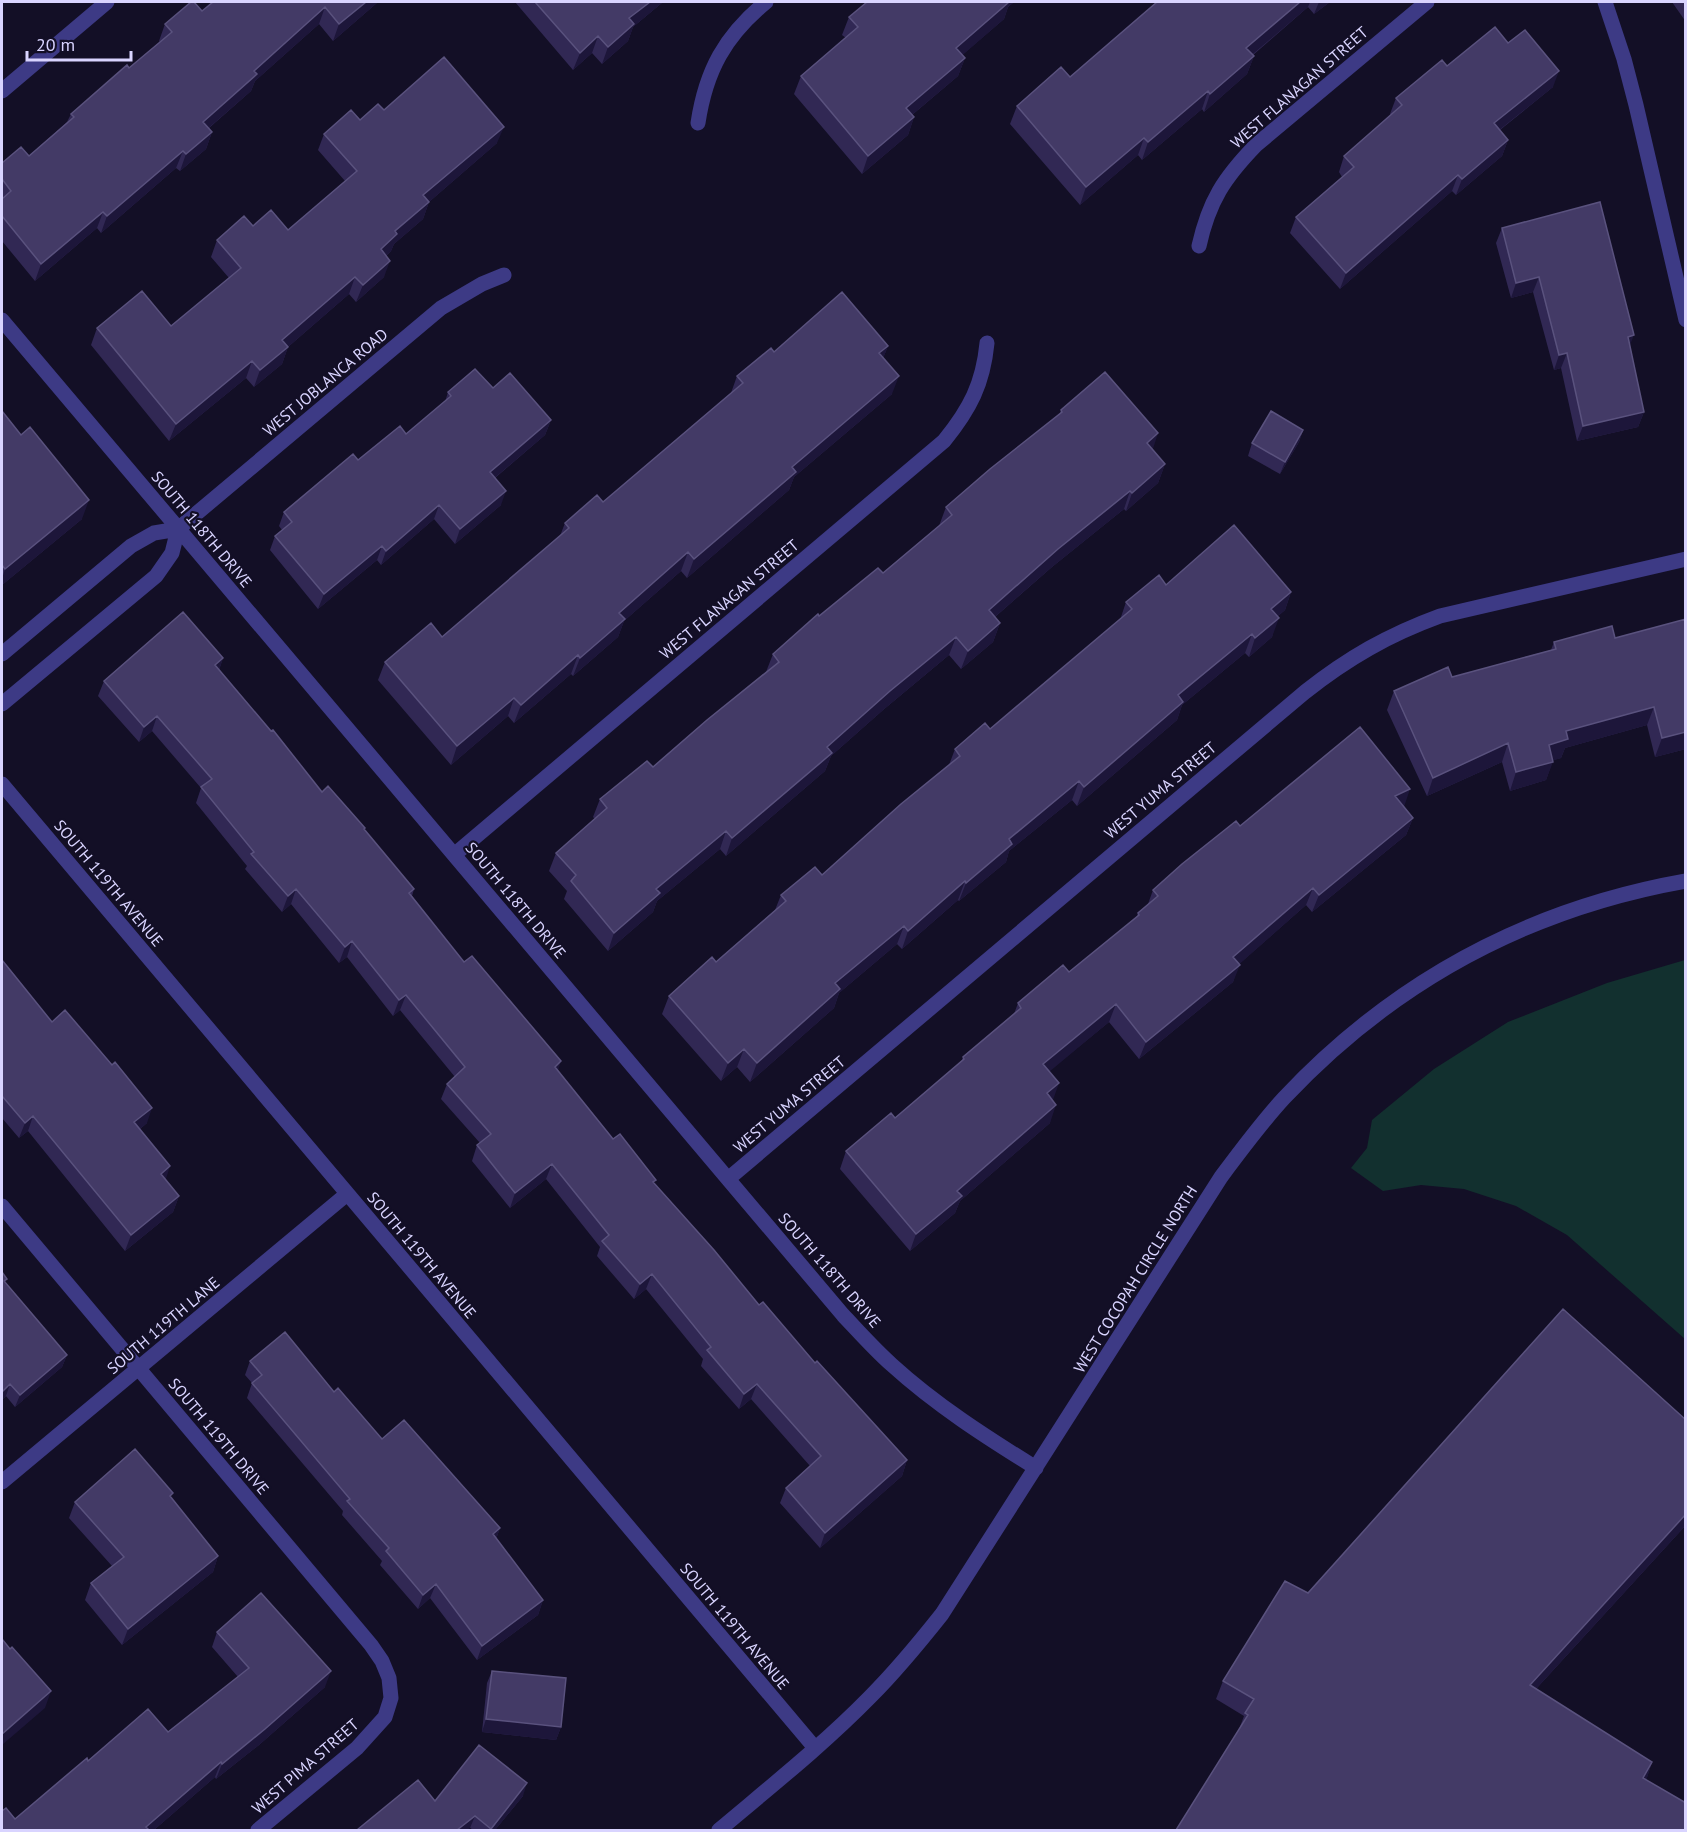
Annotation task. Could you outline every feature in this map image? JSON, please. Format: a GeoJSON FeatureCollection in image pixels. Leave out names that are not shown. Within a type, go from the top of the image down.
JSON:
{"type":"FeatureCollection","features":[{"type":"Feature","properties":{"kind":"street"},"geometry":{"type":"LineString","coordinates":[[2,91],[107,2]]}},
{"type":"Feature","properties":{"kind":"street"},"geometry":{"type":"LineString","coordinates":[[698,123],[702,96],[713,66],[731,37],[766,2]]}},
{"type":"Feature","properties":{"kind":"street","name":"WEST FLANAGAN STREET"},"geometry":{"type":"LineString","coordinates":[[1199,246],[1206,217],[1219,190],[1236,166],[1256,145],[1427,2]]}},
{"type":"Feature","properties":{"kind":"street"},"geometry":{"type":"LineString","coordinates":[[1605,2],[1636,105],[1686,320]]}},
{"type":"Feature","properties":{"kind":"street","name":"WEST JOBLANCA ROAD"},"geometry":{"type":"LineString","coordinates":[[2,654],[130,546],[154,533],[178,529],[441,308],[482,284],[504,275]]}},
{"type":"Feature","properties":{"kind":"street","name":"SOUTH 118TH DRIVE"},"geometry":{"type":"LineString","coordinates":[[2,320],[843,1315],[891,1365],[954,1414],[1036,1468]]}},
{"type":"Feature","properties":{"kind":"street","name":"WEST FLANAGAN STREET"},"geometry":{"type":"LineString","coordinates":[[454,855],[944,441],[976,395],[985,368],[987,343]]}},
{"type":"Feature","properties":{"kind":"street"},"geometry":{"type":"LineString","coordinates":[[2,704],[156,576],[172,553],[178,529]]}},
{"type":"Feature","properties":{"kind":"street","name":"WEST YUMA STREET"},"geometry":{"type":"LineString","coordinates":[[728,1179],[1305,692],[1354,655],[1400,631],[1440,616],[1686,559]]}},
{"type":"Feature","properties":{"kind":"street","name":"SOUTH 119TH AVENUE"},"geometry":{"type":"LineString","coordinates":[[2,784],[815,1748]]}},
{"type":"Feature","properties":{"kind":"street","name":"WEST COCOPAH CIRCLE NORTH"},"geometry":{"type":"LineString","coordinates":[[718,1830],[815,1748],[868,1699],[894,1673],[942,1614],[1221,1177],[1276,1107],[1324,1058],[1392,1001],[1432,975],[1478,950],[1521,929],[1566,912],[1612,897],[1686,881]]}},
{"type":"Feature","properties":{"kind":"street","name":"SOUTH 119TH LANE"},"geometry":{"type":"LineString","coordinates":[[2,1482],[347,1194]]}},
{"type":"Feature","properties":{"kind":"street","name":"SOUTH 119TH DRIVE"},"geometry":{"type":"LineString","coordinates":[[2,1206],[371,1645],[382,1660],[392,1698]]}},
{"type":"Feature","properties":{"kind":"street","name":"WEST PIMA STREET"},"geometry":{"type":"LineString","coordinates":[[258,1830],[372,1734],[385,1718],[392,1698]]}},
{"type":"Feature","properties":{"kind":"green space"},"geometry":{"type":"Polygon","coordinates":[[[1685,960],[1685,1339],[1567,1235],[1516,1206],[1464,1189],[1421,1185],[1383,1191],[1351,1168],[1367,1148],[1372,1120],[1434,1069],[1508,1022],[1607,983],[1685,960]]]}},
{"type":"Feature","properties":{"kind":"building"},"geometry":{"type":"Polygon","coordinates":[[[191,2],[194,2],[202,11],[213,2],[366,2],[339,24],[325,7],[254,71],[257,74],[203,122],[212,132],[186,154],[183,151],[107,216],[103,212],[41,264],[2,216],[2,199],[11,191],[2,179],[2,163],[21,147],[29,156],[74,117],[71,114],[127,65],[129,68],[172,32],[165,24],[191,2]]]}},
{"type":"Feature","properties":{"kind":"building"},"geometry":{"type":"Polygon","coordinates":[[[535,2],[650,2],[629,18],[634,24],[608,47],[598,36],[580,53],[535,2]]]}},
{"type":"Feature","properties":{"kind":"building"},"geometry":{"type":"Polygon","coordinates":[[[867,2],[1009,2],[956,48],[965,58],[906,108],[914,117],[868,156],[801,76],[858,27],[849,17],[867,2]]]}},
{"type":"Feature","properties":{"kind":"building"},"geometry":{"type":"Polygon","coordinates":[[[1157,2],[1300,2],[1246,48],[1254,56],[1210,94],[1208,91],[1148,142],[1144,138],[1086,187],[1017,106],[1061,67],[1070,77],[1157,2]]]}},
{"type":"Feature","properties":{"kind":"building"},"geometry":{"type":"Polygon","coordinates":[[[1495,27],[1508,43],[1525,30],[1559,71],[1494,123],[1508,140],[1462,179],[1458,175],[1346,273],[1296,217],[1354,167],[1344,156],[1402,105],[1396,98],[1442,60],[1447,66],[1495,27]]]}},
{"type":"Feature","properties":{"kind":"building"},"geometry":{"type":"Polygon","coordinates":[[[444,57],[504,127],[423,195],[429,202],[395,231],[397,234],[381,249],[390,261],[363,285],[355,277],[282,340],[288,347],[260,370],[252,361],[176,424],[97,328],[142,291],[171,326],[241,268],[217,240],[244,216],[253,226],[271,210],[288,230],[357,171],[324,134],[351,110],[360,120],[378,104],[384,110],[444,57]]]}},
{"type":"Feature","properties":{"kind":"building"},"geometry":{"type":"Polygon","coordinates":[[[1600,202],[1634,335],[1628,337],[1644,412],[1583,426],[1567,353],[1559,355],[1539,277],[1516,283],[1502,228],[1600,202]]]}},
{"type":"Feature","properties":{"kind":"building"},"geometry":{"type":"Polygon","coordinates":[[[842,292],[888,346],[879,353],[899,376],[792,467],[796,472],[694,559],[688,552],[619,613],[625,619],[580,658],[578,655],[521,705],[514,698],[457,746],[385,662],[431,623],[442,637],[569,528],[565,523],[597,495],[603,502],[743,383],[737,376],[771,348],[774,352],[842,292]]]}},
{"type":"Feature","properties":{"kind":"building"},"geometry":{"type":"Polygon","coordinates":[[[475,369],[493,388],[510,373],[551,420],[490,472],[506,491],[460,529],[439,505],[386,551],[382,546],[324,594],[275,536],[292,522],[284,512],[353,454],[358,460],[400,426],[406,434],[451,396],[448,392],[475,369]]]}},
{"type":"Feature","properties":{"kind":"building"},"geometry":{"type":"Polygon","coordinates":[[[1105,372],[1158,433],[1147,443],[1165,464],[1132,493],[1130,491],[1058,549],[989,610],[1000,623],[968,651],[956,637],[827,747],[832,753],[732,838],[726,831],[656,889],[660,893],[614,933],[571,881],[576,875],[556,853],[607,808],[600,799],[647,761],[653,767],[779,662],[773,654],[818,614],[819,616],[878,568],[883,573],[952,515],[946,507],[1062,412],[1061,410],[1105,372]]]}},
{"type":"Feature","properties":{"kind":"building"},"geometry":{"type":"Polygon","coordinates":[[[2,411],[21,435],[30,427],[89,500],[5,569],[2,565],[2,411]]]}},
{"type":"Feature","properties":{"kind":"building"},"geometry":{"type":"Polygon","coordinates":[[[1271,411],[1303,430],[1285,462],[1252,443],[1271,411]]]}},
{"type":"Feature","properties":{"kind":"building"},"geometry":{"type":"Polygon","coordinates":[[[1234,525],[1291,592],[1271,609],[1279,618],[1255,638],[1252,634],[1178,695],[1183,702],[1084,787],[1079,781],[1009,839],[1012,844],[966,883],[965,881],[908,931],[904,926],[835,983],[840,989],[757,1063],[744,1049],[728,1063],[669,996],[712,957],[716,962],[786,901],[781,895],[815,867],[822,875],[901,804],[960,756],[955,749],[985,723],[990,729],[1132,609],[1126,602],[1159,575],[1166,585],[1234,525]]]}},
{"type":"Feature","properties":{"kind":"building"},"geometry":{"type":"Polygon","coordinates":[[[183,612],[223,658],[215,665],[271,731],[273,730],[322,792],[328,786],[365,828],[414,889],[409,893],[464,962],[472,956],[561,1061],[555,1067],[613,1139],[620,1134],[656,1180],[653,1182],[714,1250],[759,1305],[763,1302],[815,1363],[817,1361],[907,1460],[825,1533],[786,1488],[821,1456],[757,1384],[744,1394],[707,1350],[711,1347],[652,1274],[640,1284],[602,1241],[609,1235],[552,1164],[515,1193],[477,1145],[491,1134],[447,1084],[465,1067],[406,995],[399,1000],[352,941],[345,947],[296,889],[288,896],[251,854],[254,852],[201,787],[212,779],[157,716],[144,727],[104,681],[183,612]]]}},
{"type":"Feature","properties":{"kind":"building"},"geometry":{"type":"Polygon","coordinates":[[[1686,619],[1686,732],[1662,738],[1654,707],[1566,731],[1568,739],[1549,745],[1553,762],[1516,772],[1508,743],[1433,778],[1394,691],[1448,667],[1452,677],[1556,649],[1554,642],[1612,626],[1615,638],[1686,619]]]}},
{"type":"Feature","properties":{"kind":"building"},"geometry":{"type":"Polygon","coordinates":[[[1360,727],[1410,789],[1395,796],[1413,818],[1319,895],[1313,888],[1233,957],[1240,965],[1146,1042],[1116,1004],[1043,1064],[1059,1083],[1047,1093],[1056,1105],[957,1191],[962,1196],[916,1234],[846,1151],[891,1113],[895,1118],[964,1059],[963,1057],[1021,1008],[1018,1003],[1063,965],[1069,972],[1139,915],[1138,913],[1158,896],[1153,890],[1182,864],[1236,821],[1240,826],[1360,727]]]}},
{"type":"Feature","properties":{"kind":"building"},"geometry":{"type":"Polygon","coordinates":[[[2,960],[52,1022],[65,1010],[112,1065],[115,1062],[152,1108],[134,1122],[170,1166],[161,1174],[179,1196],[131,1235],[33,1116],[25,1123],[2,1096],[2,960]]]}},
{"type":"Feature","properties":{"kind":"building"},"geometry":{"type":"Polygon","coordinates":[[[2,1272],[7,1279],[4,1281],[67,1355],[20,1395],[10,1384],[2,1392],[2,1272]]]}},
{"type":"Feature","properties":{"kind":"building"},"geometry":{"type":"Polygon","coordinates":[[[1563,1309],[1686,1420],[1686,1514],[1530,1685],[1652,1762],[1643,1778],[1686,1803],[1686,1830],[1176,1830],[1248,1715],[1245,1713],[1254,1699],[1223,1681],[1285,1581],[1308,1593],[1563,1309]]]}},
{"type":"Feature","properties":{"kind":"building"},"geometry":{"type":"Polygon","coordinates":[[[285,1332],[334,1392],[338,1388],[382,1439],[404,1420],[500,1528],[493,1534],[543,1600],[482,1646],[436,1584],[423,1595],[386,1551],[389,1548],[347,1501],[350,1499],[252,1383],[262,1375],[250,1361],[285,1332]]]}},
{"type":"Feature","properties":{"kind":"building"},"geometry":{"type":"Polygon","coordinates":[[[135,1449],[173,1493],[170,1496],[218,1556],[128,1629],[91,1583],[124,1557],[75,1502],[135,1449]]]}},
{"type":"Feature","properties":{"kind":"building"},"geometry":{"type":"Polygon","coordinates":[[[261,1593],[331,1671],[265,1729],[222,1764],[221,1762],[146,1827],[148,1829],[146,1830],[2,1830],[2,1811],[6,1808],[15,1819],[87,1758],[88,1761],[148,1709],[168,1732],[249,1668],[217,1632],[261,1593]]]}},
{"type":"Feature","properties":{"kind":"building"},"geometry":{"type":"Polygon","coordinates":[[[2,1639],[51,1691],[2,1734],[2,1639]]]}},
{"type":"Feature","properties":{"kind":"building"},"geometry":{"type":"Polygon","coordinates":[[[492,1671],[566,1678],[561,1727],[486,1719],[492,1671]]]}},
{"type":"Feature","properties":{"kind":"building"},"geometry":{"type":"Polygon","coordinates":[[[479,1745],[527,1783],[491,1829],[475,1816],[457,1830],[357,1830],[418,1780],[435,1801],[479,1745]]]}}]}
